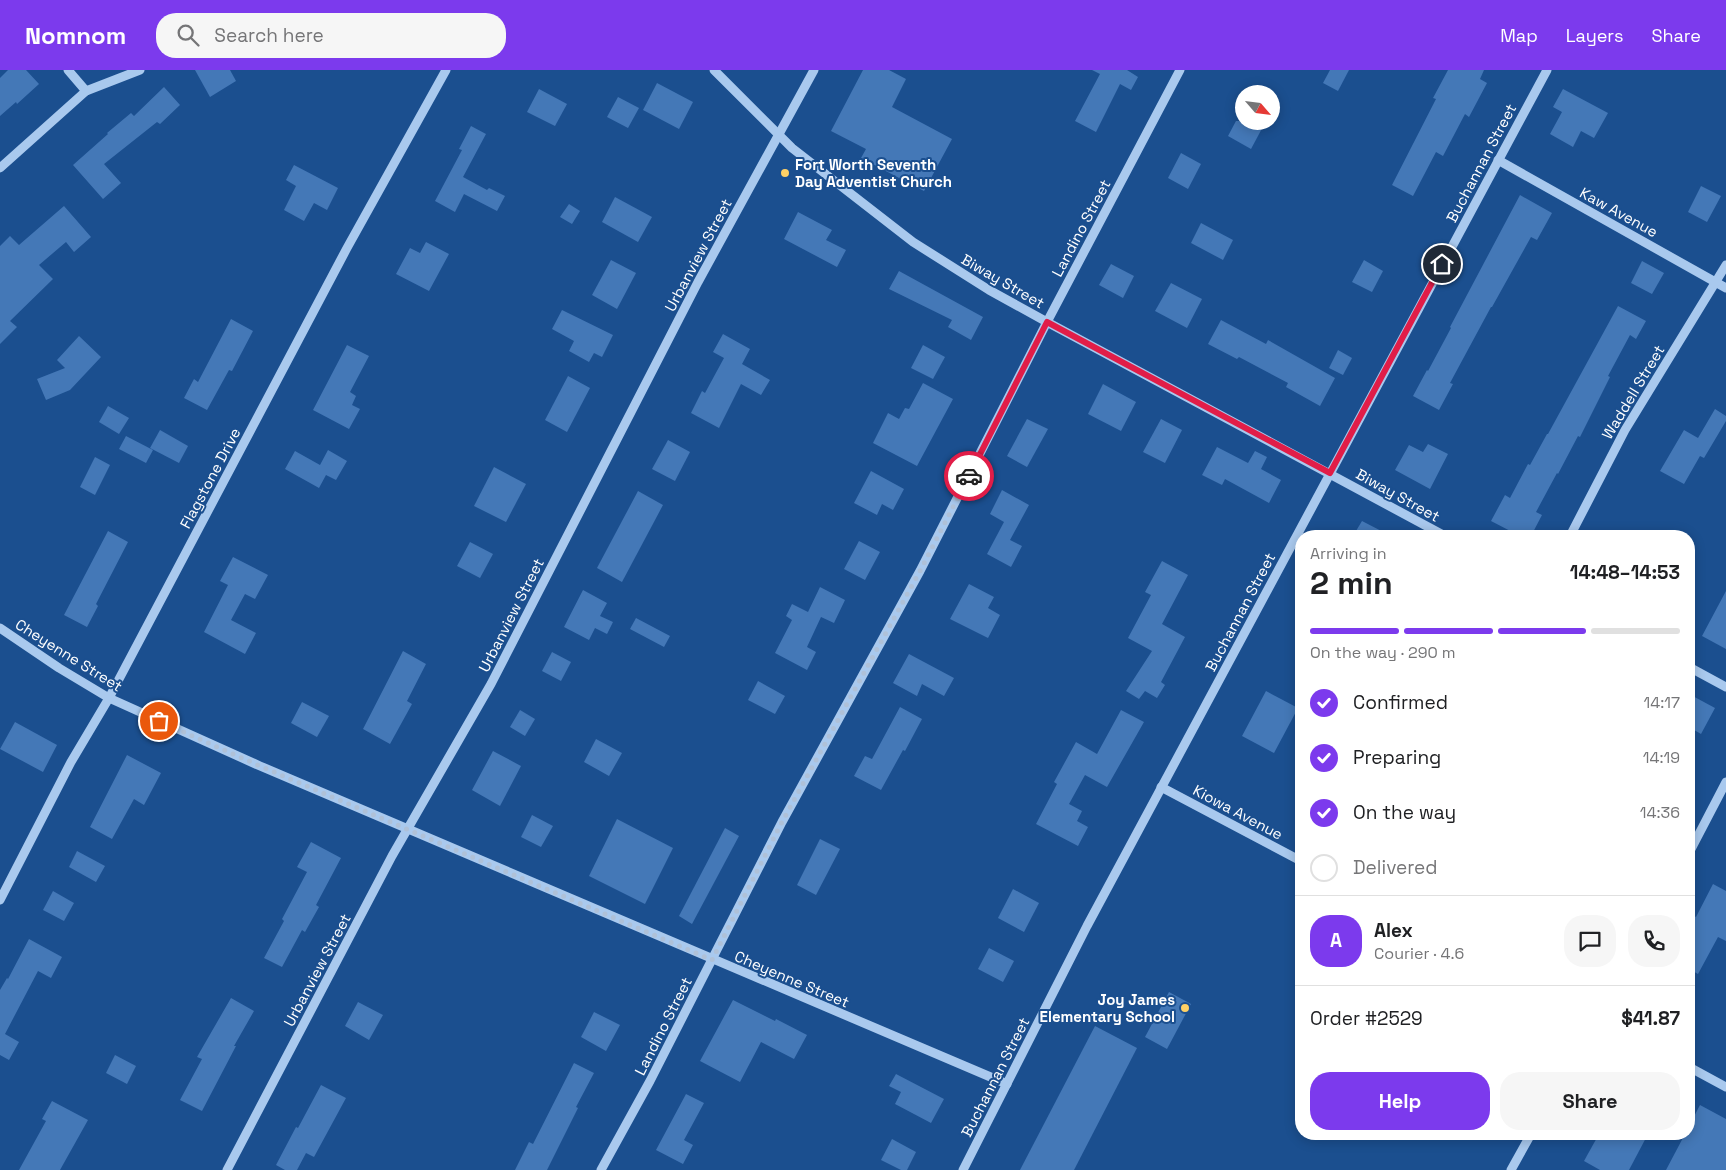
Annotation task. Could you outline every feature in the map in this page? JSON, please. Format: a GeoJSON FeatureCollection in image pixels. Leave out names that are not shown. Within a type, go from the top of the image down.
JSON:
{"type":"FeatureCollection","features":[{"type":"Feature","properties":{"kind":"street"},"geometry":{"type":"LineString","coordinates":[[68,70],[86,91]]}},
{"type":"Feature","properties":{"kind":"street"},"geometry":{"type":"LineString","coordinates":[[0,168],[86,91],[140,70]]}},
{"type":"Feature","properties":{"kind":"street","name":"Flagstone Drive"},"geometry":{"type":"LineString","coordinates":[[0,900],[71,762],[109,698],[347,248],[446,70]]}},
{"type":"Feature","properties":{"kind":"street","name":"Biway Street"},"geometry":{"type":"LineString","coordinates":[[714,70],[792,148],[913,242],[988,290],[1434,530]]}},
{"type":"Feature","properties":{"kind":"street","name":"Urbanview Street"},"geometry":{"type":"LineString","coordinates":[[227,1170],[408,829],[491,684],[698,282],[814,70]]}},
{"type":"Feature","properties":{"kind":"street","name":"Landino Street"},"geometry":{"type":"LineString","coordinates":[[601,1170],[650,1081],[782,822],[920,571],[1047,322],[1180,70]]}},
{"type":"Feature","properties":{"kind":"street","name":"Buchannan Street"},"geometry":{"type":"LineString","coordinates":[[1299,530],[1547,70]]}},
{"type":"Feature","properties":{"kind":"street","name":"Kaw Avenue"},"geometry":{"type":"LineString","coordinates":[[1498,160],[1726,288]]}},
{"type":"Feature","properties":{"kind":"street","name":"Waddell Street"},"geometry":{"type":"LineString","coordinates":[[1573,530],[1625,430],[1726,265]]}},
{"type":"Feature","properties":{"kind":"street","name":"Buchannan Street"},"geometry":{"type":"LineString","coordinates":[[963,1170],[1087,926],[1295,538]]}},
{"type":"Feature","properties":{"kind":"street","name":"Cheyenne Street"},"geometry":{"type":"LineString","coordinates":[[0,628],[59,668],[109,698],[260,766],[1007,1084]]}},
{"type":"Feature","properties":{"kind":"street"},"geometry":{"type":"LineString","coordinates":[[1695,670],[1726,687]]}},
{"type":"Feature","properties":{"kind":"street"},"geometry":{"type":"LineString","coordinates":[[1695,841],[1726,782]]}},
{"type":"Feature","properties":{"kind":"street","name":"Kiowa Avenue"},"geometry":{"type":"LineString","coordinates":[[1162,786],[1295,858]]}},
{"type":"Feature","properties":{"kind":"street"},"geometry":{"type":"LineString","coordinates":[[1695,1071],[1726,1087]]}},
{"type":"Feature","properties":{"kind":"street"},"geometry":{"type":"LineString","coordinates":[[1511,1170],[1528,1140]]}},
{"type":"Feature","properties":{"kind":"building"},"geometry":{"type":"Polygon","coordinates":[[[8,70],[26,70],[39,84],[17,104],[16,102],[0,116],[0,78],[8,70]]]}},
{"type":"Feature","properties":{"kind":"building"},"geometry":{"type":"Polygon","coordinates":[[[195,70],[230,70],[236,81],[210,97],[195,70]]]}},
{"type":"Feature","properties":{"kind":"building"},"geometry":{"type":"Polygon","coordinates":[[[863,70],[889,70],[906,79],[892,107],[952,139],[924,191],[861,158],[866,149],[831,131],[863,70]]]}},
{"type":"Feature","properties":{"kind":"building"},"geometry":{"type":"Polygon","coordinates":[[[1092,70],[1127,70],[1138,77],[1131,90],[1120,84],[1096,132],[1075,121],[1100,74],[1092,70]]]}},
{"type":"Feature","properties":{"kind":"building"},"geometry":{"type":"Polygon","coordinates":[[[1330,70],[1349,70],[1338,91],[1323,83],[1330,70]]]}},
{"type":"Feature","properties":{"kind":"building"},"geometry":{"type":"Polygon","coordinates":[[[1448,70],[1484,70],[1480,79],[1487,83],[1469,117],[1465,114],[1443,156],[1436,152],[1413,196],[1392,185],[1436,99],[1433,98],[1448,70]]]}},
{"type":"Feature","properties":{"kind":"building"},"geometry":{"type":"Polygon","coordinates":[[[657,83],[693,102],[679,129],[643,110],[657,83]]]}},
{"type":"Feature","properties":{"kind":"building"},"geometry":{"type":"Polygon","coordinates":[[[164,87],[180,105],[160,124],[157,122],[104,164],[121,183],[103,199],[73,165],[131,113],[134,116],[164,87]]]}},
{"type":"Feature","properties":{"kind":"building"},"geometry":{"type":"Polygon","coordinates":[[[539,89],[567,104],[555,126],[527,112],[539,89]]]}},
{"type":"Feature","properties":{"kind":"building"},"geometry":{"type":"Polygon","coordinates":[[[1563,89],[1608,113],[1594,138],[1581,131],[1573,147],[1550,134],[1562,112],[1553,107],[1563,89]]]}},
{"type":"Feature","properties":{"kind":"building"},"geometry":{"type":"Polygon","coordinates":[[[618,97],[639,108],[628,128],[607,117],[618,97]]]}},
{"type":"Feature","properties":{"kind":"building"},"geometry":{"type":"Polygon","coordinates":[[[1235,123],[1235,130],[1261,130],[1251,149],[1228,136],[1235,123]]]}},
{"type":"Feature","properties":{"kind":"building"},"geometry":{"type":"Polygon","coordinates":[[[471,126],[486,134],[463,177],[487,190],[489,188],[505,196],[497,211],[464,194],[455,212],[435,201],[462,150],[459,149],[471,126]]]}},
{"type":"Feature","properties":{"kind":"building"},"geometry":{"type":"Polygon","coordinates":[[[1181,153],[1201,164],[1188,189],[1168,178],[1181,153]]]}},
{"type":"Feature","properties":{"kind":"building"},"geometry":{"type":"Polygon","coordinates":[[[294,165],[338,188],[327,210],[314,203],[304,221],[284,210],[296,186],[286,180],[294,165]]]}},
{"type":"Feature","properties":{"kind":"building"},"geometry":{"type":"Polygon","coordinates":[[[1701,186],[1721,196],[1707,222],[1688,212],[1701,186]]]}},
{"type":"Feature","properties":{"kind":"building"},"geometry":{"type":"Polygon","coordinates":[[[1520,195],[1552,213],[1537,240],[1531,237],[1450,383],[1453,384],[1439,410],[1413,396],[1451,328],[1520,195]]]}},
{"type":"Feature","properties":{"kind":"building"},"geometry":{"type":"Polygon","coordinates":[[[615,197],[652,217],[638,242],[602,222],[615,197]]]}},
{"type":"Feature","properties":{"kind":"building"},"geometry":{"type":"Polygon","coordinates":[[[569,204],[580,211],[572,224],[560,217],[569,204]]]}},
{"type":"Feature","properties":{"kind":"building"},"geometry":{"type":"Polygon","coordinates":[[[64,206],[91,237],[74,252],[66,242],[39,265],[53,279],[10,321],[17,327],[0,344],[0,246],[10,236],[19,245],[64,206]]]}},
{"type":"Feature","properties":{"kind":"building"},"geometry":{"type":"Polygon","coordinates":[[[798,212],[832,230],[826,240],[846,250],[837,267],[784,239],[798,212]]]}},
{"type":"Feature","properties":{"kind":"building"},"geometry":{"type":"Polygon","coordinates":[[[1201,223],[1233,240],[1223,260],[1191,243],[1201,223]]]}},
{"type":"Feature","properties":{"kind":"building"},"geometry":{"type":"Polygon","coordinates":[[[426,242],[449,254],[429,291],[396,274],[410,248],[420,253],[426,242]]]}},
{"type":"Feature","properties":{"kind":"building"},"geometry":{"type":"Polygon","coordinates":[[[611,260],[636,273],[617,309],[592,295],[611,260]]]}},
{"type":"Feature","properties":{"kind":"building"},"geometry":{"type":"Polygon","coordinates":[[[1364,260],[1383,271],[1372,292],[1352,282],[1364,260]]]}},
{"type":"Feature","properties":{"kind":"building"},"geometry":{"type":"Polygon","coordinates":[[[1642,261],[1664,273],[1652,294],[1631,283],[1642,261]]]}},
{"type":"Feature","properties":{"kind":"building"},"geometry":{"type":"Polygon","coordinates":[[[1111,264],[1134,276],[1123,298],[1099,285],[1111,264]]]}},
{"type":"Feature","properties":{"kind":"building"},"geometry":{"type":"Polygon","coordinates":[[[899,271],[983,317],[971,340],[948,327],[952,320],[889,289],[899,271]]]}},
{"type":"Feature","properties":{"kind":"building"},"geometry":{"type":"Polygon","coordinates":[[[1171,283],[1202,299],[1187,328],[1155,311],[1171,283]]]}},
{"type":"Feature","properties":{"kind":"building"},"geometry":{"type":"Polygon","coordinates":[[[1618,306],[1646,321],[1636,339],[1630,335],[1608,376],[1610,377],[1580,437],[1578,436],[1536,512],[1542,515],[1534,530],[1508,530],[1491,521],[1505,495],[1510,498],[1528,464],[1530,465],[1618,306]]]}},
{"type":"Feature","properties":{"kind":"building"},"geometry":{"type":"Polygon","coordinates":[[[562,310],[613,335],[602,357],[594,353],[589,362],[569,351],[574,341],[552,329],[562,310]]]}},
{"type":"Feature","properties":{"kind":"building"},"geometry":{"type":"Polygon","coordinates":[[[231,319],[253,331],[232,371],[229,370],[207,410],[184,398],[194,379],[198,382],[231,319]]]}},
{"type":"Feature","properties":{"kind":"building"},"geometry":{"type":"Polygon","coordinates":[[[1221,320],[1266,344],[1268,340],[1335,378],[1320,406],[1286,387],[1288,383],[1239,357],[1237,359],[1208,344],[1221,320]]]}},
{"type":"Feature","properties":{"kind":"building"},"geometry":{"type":"Polygon","coordinates":[[[723,334],[750,349],[742,364],[770,380],[761,395],[741,384],[719,428],[691,413],[702,391],[705,393],[724,358],[713,352],[723,334]]]}},
{"type":"Feature","properties":{"kind":"building"},"geometry":{"type":"Polygon","coordinates":[[[79,336],[101,357],[70,390],[46,400],[37,379],[65,368],[57,360],[79,336]]]}},
{"type":"Feature","properties":{"kind":"building"},"geometry":{"type":"Polygon","coordinates":[[[347,345],[369,356],[350,392],[356,396],[352,405],[360,409],[349,429],[313,410],[347,345]]]}},
{"type":"Feature","properties":{"kind":"building"},"geometry":{"type":"Polygon","coordinates":[[[923,345],[945,357],[933,379],[911,368],[923,345]]]}},
{"type":"Feature","properties":{"kind":"building"},"geometry":{"type":"Polygon","coordinates":[[[1338,350],[1352,358],[1343,375],[1329,368],[1338,350]]]}},
{"type":"Feature","properties":{"kind":"building"},"geometry":{"type":"Polygon","coordinates":[[[568,376],[590,388],[567,432],[545,420],[568,376]]]}},
{"type":"Feature","properties":{"kind":"building"},"geometry":{"type":"Polygon","coordinates":[[[923,383],[953,399],[917,466],[873,443],[888,413],[899,419],[905,408],[909,409],[923,383]]]}},
{"type":"Feature","properties":{"kind":"building"},"geometry":{"type":"Polygon","coordinates":[[[1103,384],[1136,402],[1121,431],[1088,414],[1103,384]]]}},
{"type":"Feature","properties":{"kind":"building"},"geometry":{"type":"Polygon","coordinates":[[[108,406],[129,418],[119,434],[99,422],[108,406]]]}},
{"type":"Feature","properties":{"kind":"building"},"geometry":{"type":"Polygon","coordinates":[[[1715,409],[1726,416],[1726,421],[1704,458],[1700,456],[1684,484],[1660,471],[1684,430],[1698,438],[1715,409]]]}},
{"type":"Feature","properties":{"kind":"building"},"geometry":{"type":"Polygon","coordinates":[[[1027,419],[1048,429],[1027,467],[1007,456],[1027,419]]]}},
{"type":"Feature","properties":{"kind":"building"},"geometry":{"type":"Polygon","coordinates":[[[1161,419],[1182,430],[1165,463],[1143,452],[1161,419]]]}},
{"type":"Feature","properties":{"kind":"building"},"geometry":{"type":"Polygon","coordinates":[[[160,430],[188,446],[179,463],[150,448],[160,430]]]}},
{"type":"Feature","properties":{"kind":"building"},"geometry":{"type":"Polygon","coordinates":[[[126,436],[153,450],[146,463],[119,449],[126,436]]]}},
{"type":"Feature","properties":{"kind":"building"},"geometry":{"type":"Polygon","coordinates":[[[668,440],[690,452],[675,481],[652,469],[668,440]]]}},
{"type":"Feature","properties":{"kind":"building"},"geometry":{"type":"Polygon","coordinates":[[[1428,444],[1448,454],[1430,489],[1395,470],[1409,445],[1423,452],[1428,444]]]}},
{"type":"Feature","properties":{"kind":"building"},"geometry":{"type":"Polygon","coordinates":[[[1217,447],[1248,463],[1255,451],[1267,457],[1261,469],[1281,480],[1269,503],[1225,479],[1222,485],[1202,475],[1217,447]]]}},
{"type":"Feature","properties":{"kind":"building"},"geometry":{"type":"Polygon","coordinates":[[[328,450],[347,461],[336,480],[326,475],[319,488],[285,469],[295,451],[320,465],[328,450]]]}},
{"type":"Feature","properties":{"kind":"building"},"geometry":{"type":"Polygon","coordinates":[[[95,457],[110,465],[95,495],[80,487],[95,457]]]}},
{"type":"Feature","properties":{"kind":"building"},"geometry":{"type":"Polygon","coordinates":[[[494,467],[526,484],[506,522],[474,506],[494,467]]]}},
{"type":"Feature","properties":{"kind":"building"},"geometry":{"type":"Polygon","coordinates":[[[871,471],[904,489],[893,510],[882,504],[877,515],[854,503],[871,471]]]}},
{"type":"Feature","properties":{"kind":"building"},"geometry":{"type":"Polygon","coordinates":[[[1002,490],[1029,505],[1010,540],[1022,546],[1011,567],[987,554],[1004,522],[990,514],[1002,490]]]}},
{"type":"Feature","properties":{"kind":"building"},"geometry":{"type":"Polygon","coordinates":[[[638,491],[663,505],[622,582],[597,568],[638,491]]]}},
{"type":"Feature","properties":{"kind":"building"},"geometry":{"type":"Polygon","coordinates":[[[1362,521],[1379,530],[1357,530],[1362,521]]]}},
{"type":"Feature","properties":{"kind":"building"},"geometry":{"type":"Polygon","coordinates":[[[108,531],[128,542],[96,604],[98,606],[87,627],[64,615],[108,531]]]}},
{"type":"Feature","properties":{"kind":"building"},"geometry":{"type":"Polygon","coordinates":[[[859,541],[880,552],[865,580],[844,569],[859,541]]]}},
{"type":"Feature","properties":{"kind":"building"},"geometry":{"type":"Polygon","coordinates":[[[470,542],[493,554],[480,578],[457,566],[470,542]]]}},
{"type":"Feature","properties":{"kind":"building"},"geometry":{"type":"Polygon","coordinates":[[[233,557],[268,575],[255,599],[245,594],[231,620],[256,633],[245,654],[204,632],[228,585],[220,581],[233,557]]]}},
{"type":"Feature","properties":{"kind":"building"},"geometry":{"type":"Polygon","coordinates":[[[1162,561],[1188,575],[1162,624],[1185,637],[1161,682],[1165,685],[1157,698],[1145,691],[1139,699],[1126,691],[1152,651],[1128,638],[1151,595],[1145,592],[1162,561]]]}},
{"type":"Feature","properties":{"kind":"building"},"geometry":{"type":"Polygon","coordinates":[[[969,584],[994,597],[988,608],[1000,615],[988,638],[950,619],[969,584]]]}},
{"type":"Feature","properties":{"kind":"building"},"geometry":{"type":"Polygon","coordinates":[[[820,587],[845,600],[834,623],[821,617],[807,647],[816,652],[807,670],[775,653],[792,620],[786,616],[792,604],[808,612],[820,587]]]}},
{"type":"Feature","properties":{"kind":"building"},"geometry":{"type":"Polygon","coordinates":[[[583,590],[607,603],[600,616],[613,622],[607,634],[595,628],[589,640],[564,627],[583,590]]]}},
{"type":"Feature","properties":{"kind":"building"},"geometry":{"type":"Polygon","coordinates":[[[1726,591],[1726,649],[1702,636],[1726,591]]]}},
{"type":"Feature","properties":{"kind":"building"},"geometry":{"type":"Polygon","coordinates":[[[636,618],[670,636],[664,647],[630,629],[636,618]]]}},
{"type":"Feature","properties":{"kind":"building"},"geometry":{"type":"Polygon","coordinates":[[[403,651],[426,664],[407,701],[412,704],[390,744],[363,729],[403,651]]]}},
{"type":"Feature","properties":{"kind":"building"},"geometry":{"type":"Polygon","coordinates":[[[552,652],[571,662],[561,681],[542,671],[552,652]]]}},
{"type":"Feature","properties":{"kind":"building"},"geometry":{"type":"Polygon","coordinates":[[[909,654],[954,678],[944,696],[922,684],[917,696],[893,683],[909,654]]]}},
{"type":"Feature","properties":{"kind":"building"},"geometry":{"type":"Polygon","coordinates":[[[758,681],[785,696],[775,714],[748,700],[758,681]]]}},
{"type":"Feature","properties":{"kind":"building"},"geometry":{"type":"Polygon","coordinates":[[[1266,691],[1295,706],[1295,714],[1274,753],[1242,736],[1266,691]]]}},
{"type":"Feature","properties":{"kind":"building"},"geometry":{"type":"Polygon","coordinates":[[[1695,697],[1715,708],[1701,734],[1695,730],[1695,697]]]}},
{"type":"Feature","properties":{"kind":"building"},"geometry":{"type":"Polygon","coordinates":[[[302,702],[329,716],[317,737],[291,723],[302,702]]]}},
{"type":"Feature","properties":{"kind":"building"},"geometry":{"type":"Polygon","coordinates":[[[900,707],[922,719],[881,790],[854,776],[865,756],[872,759],[900,707]]]}},
{"type":"Feature","properties":{"kind":"building"},"geometry":{"type":"Polygon","coordinates":[[[520,710],[535,719],[525,736],[510,727],[520,710]]]}},
{"type":"Feature","properties":{"kind":"building"},"geometry":{"type":"Polygon","coordinates":[[[1121,710],[1144,722],[1107,787],[1085,775],[1069,804],[1082,811],[1077,821],[1088,827],[1078,846],[1036,824],[1057,784],[1054,782],[1076,742],[1097,754],[1121,710]]]}},
{"type":"Feature","properties":{"kind":"building"},"geometry":{"type":"Polygon","coordinates":[[[15,722],[57,745],[43,772],[0,749],[15,722]]]}},
{"type":"Feature","properties":{"kind":"building"},"geometry":{"type":"Polygon","coordinates":[[[596,739],[622,753],[609,776],[584,762],[596,739]]]}},
{"type":"Feature","properties":{"kind":"building"},"geometry":{"type":"Polygon","coordinates":[[[493,751],[521,766],[500,806],[472,790],[493,751]]]}},
{"type":"Feature","properties":{"kind":"building"},"geometry":{"type":"Polygon","coordinates":[[[127,755],[161,773],[144,805],[134,799],[112,839],[90,827],[127,755]]]}},
{"type":"Feature","properties":{"kind":"building"},"geometry":{"type":"Polygon","coordinates":[[[532,815],[553,826],[541,847],[521,837],[532,815]]]}},
{"type":"Feature","properties":{"kind":"building"},"geometry":{"type":"Polygon","coordinates":[[[617,819],[673,848],[645,904],[589,876],[617,819]]]}},
{"type":"Feature","properties":{"kind":"building"},"geometry":{"type":"Polygon","coordinates":[[[725,828],[739,836],[692,924],[679,916],[725,828]]]}},
{"type":"Feature","properties":{"kind":"building"},"geometry":{"type":"Polygon","coordinates":[[[820,839],[840,849],[816,895],[797,885],[820,839]]]}},
{"type":"Feature","properties":{"kind":"building"},"geometry":{"type":"Polygon","coordinates":[[[311,842],[341,858],[316,905],[319,907],[305,932],[302,930],[282,967],[264,958],[307,872],[297,867],[311,842]]]}},
{"type":"Feature","properties":{"kind":"building"},"geometry":{"type":"Polygon","coordinates":[[[77,851],[105,866],[96,882],[69,867],[77,851]]]}},
{"type":"Feature","properties":{"kind":"building"},"geometry":{"type":"Polygon","coordinates":[[[1713,884],[1726,891],[1726,941],[1718,937],[1698,974],[1695,972],[1696,917],[1713,884]]]}},
{"type":"Feature","properties":{"kind":"building"},"geometry":{"type":"Polygon","coordinates":[[[1013,889],[1039,903],[1024,932],[998,918],[1013,889]]]}},
{"type":"Feature","properties":{"kind":"building"},"geometry":{"type":"Polygon","coordinates":[[[53,891],[74,903],[64,921],[43,910],[53,891]]]}},
{"type":"Feature","properties":{"kind":"building"},"geometry":{"type":"Polygon","coordinates":[[[29,939],[62,957],[51,978],[38,971],[5,1034],[19,1042],[9,1060],[0,1055],[0,990],[8,979],[29,939]]]}},
{"type":"Feature","properties":{"kind":"building"},"geometry":{"type":"Polygon","coordinates":[[[989,948],[1014,961],[1003,982],[978,969],[989,948]]]}},
{"type":"Feature","properties":{"kind":"building"},"geometry":{"type":"Polygon","coordinates":[[[1169,992],[1191,1004],[1167,1049],[1145,1037],[1169,992]]]}},
{"type":"Feature","properties":{"kind":"building"},"geometry":{"type":"Polygon","coordinates":[[[231,998],[254,1011],[234,1046],[236,1046],[202,1111],[180,1100],[202,1059],[197,1057],[231,998]]]}},
{"type":"Feature","properties":{"kind":"building"},"geometry":{"type":"Polygon","coordinates":[[[733,1000],[807,1035],[794,1059],[761,1042],[740,1082],[700,1061],[733,1000]]]}},
{"type":"Feature","properties":{"kind":"building"},"geometry":{"type":"Polygon","coordinates":[[[358,1002],[383,1015],[369,1040],[345,1026],[358,1002]]]}},
{"type":"Feature","properties":{"kind":"building"},"geometry":{"type":"Polygon","coordinates":[[[594,1012],[620,1025],[606,1051],[581,1037],[594,1012]]]}},
{"type":"Feature","properties":{"kind":"building"},"geometry":{"type":"Polygon","coordinates":[[[1095,1026],[1137,1048],[1074,1170],[1020,1170],[1095,1026]]]}},
{"type":"Feature","properties":{"kind":"building"},"geometry":{"type":"Polygon","coordinates":[[[115,1055],[136,1066],[127,1084],[106,1073],[115,1055]]]}},
{"type":"Feature","properties":{"kind":"building"},"geometry":{"type":"Polygon","coordinates":[[[574,1063],[594,1073],[547,1170],[515,1170],[529,1142],[533,1144],[574,1063]]]}},
{"type":"Feature","properties":{"kind":"building"},"geometry":{"type":"Polygon","coordinates":[[[896,1074],[944,1099],[931,1123],[895,1104],[901,1092],[889,1086],[896,1074]]]}},
{"type":"Feature","properties":{"kind":"building"},"geometry":{"type":"Polygon","coordinates":[[[321,1085],[346,1098],[314,1157],[306,1153],[297,1170],[285,1170],[276,1165],[321,1085]]]}},
{"type":"Feature","properties":{"kind":"building"},"geometry":{"type":"Polygon","coordinates":[[[686,1094],[704,1103],[684,1140],[693,1145],[683,1164],[656,1150],[686,1094]]]}},
{"type":"Feature","properties":{"kind":"building"},"geometry":{"type":"Polygon","coordinates":[[[52,1101],[88,1120],[60,1170],[19,1170],[46,1121],[42,1119],[52,1101]]]}},
{"type":"Feature","properties":{"kind":"building"},"geometry":{"type":"Polygon","coordinates":[[[1700,1105],[1726,1119],[1726,1170],[1666,1170],[1682,1140],[1695,1140],[1695,1115],[1700,1105]]]}},
{"type":"Feature","properties":{"kind":"building"},"geometry":{"type":"Polygon","coordinates":[[[892,1139],[916,1152],[907,1170],[901,1170],[881,1160],[892,1139]]]}},
{"type":"Feature","properties":{"kind":"building"},"geometry":{"type":"Polygon","coordinates":[[[1596,1140],[1645,1140],[1629,1170],[1600,1170],[1584,1161],[1596,1140]]]}},
{"type":"Feature","properties":{"kind":"way so far"},"geometry":{"type":"LineString","coordinates":[[159,721],[712,960],[782,822],[920,571],[969,476]]}},
{"type":"Feature","properties":{"kind":"place","name":"Fort Worth Seventh Day Adventist Church"},"geometry":{"type":"Point","coordinates":[785,173]}},
{"type":"Feature","properties":{"kind":"place","name":"Joy James Elementary School"},"geometry":{"type":"Point","coordinates":[1185,1008]}},
{"type":"Feature","properties":{"kind":"route"},"geometry":{"type":"LineString","coordinates":[[969,476],[1047,322],[1330,473],[1442,264]]}}]}
